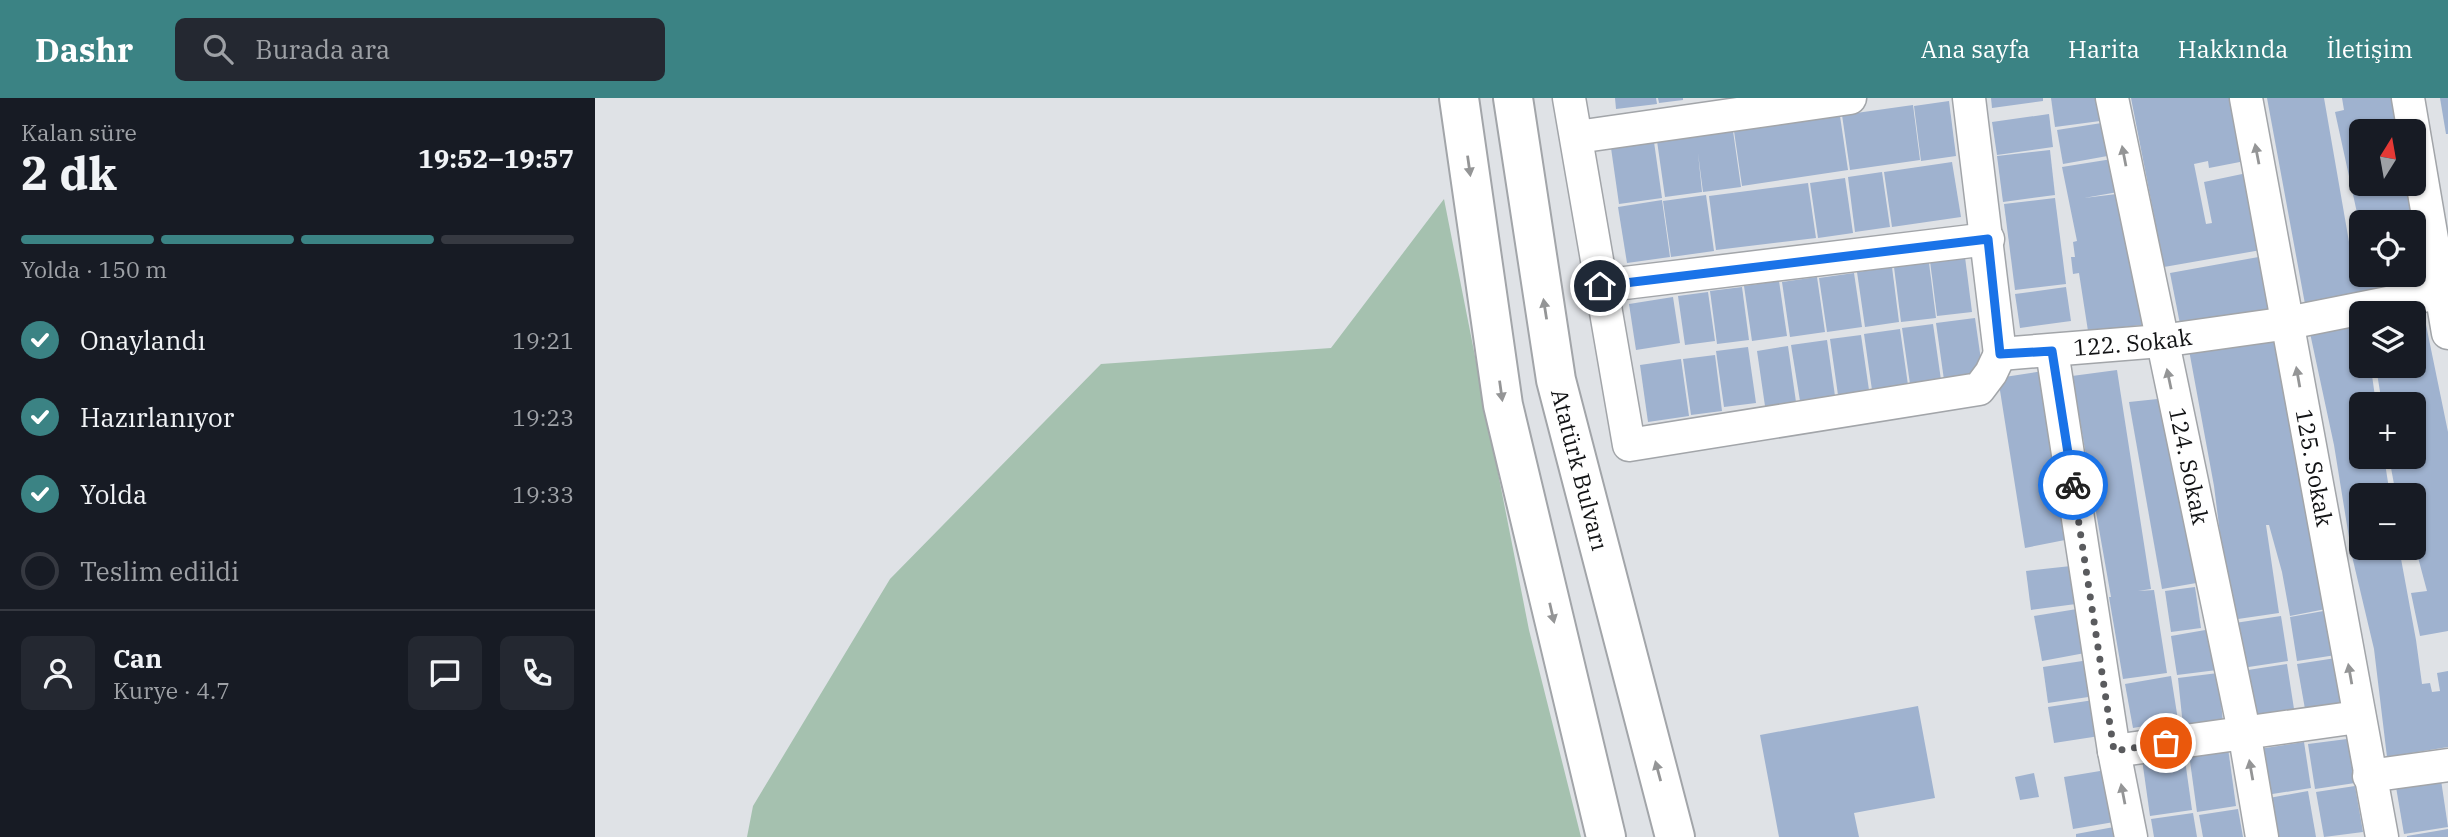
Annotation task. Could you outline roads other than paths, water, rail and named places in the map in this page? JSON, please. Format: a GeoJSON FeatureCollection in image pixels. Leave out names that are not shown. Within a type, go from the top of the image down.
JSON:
{"type":"FeatureCollection","features":[{"type":"Feature","properties":{"kind":"highway"},"geometry":{"type":"LineString","coordinates":[[1459,98],[1503,405],[1606,837]]}},
{"type":"Feature","properties":{"kind":"highway","name":"Atatürk Bulvarı"},"geometry":{"type":"LineString","coordinates":[[1513,98],[1556,380],[1675,837]]}},
{"type":"Feature","properties":{"kind":"highway"},"geometry":{"type":"LineString","coordinates":[[1629,661],[1673,730],[1701,837]]}},
{"type":"Feature","properties":{"kind":"street"},"geometry":{"type":"LineString","coordinates":[[1569,98],[1629,445],[1979,389],[2000,354],[1969,98]]}},
{"type":"Feature","properties":{"kind":"street"},"geometry":{"type":"LineString","coordinates":[[1577,137],[1850,98]]}},
{"type":"Feature","properties":{"kind":"street","name":"124. Sokak"},"geometry":{"type":"LineString","coordinates":[[2112,98],[2244,732],[2262,837]]}},
{"type":"Feature","properties":{"kind":"street","name":"125. Sokak"},"geometry":{"type":"LineString","coordinates":[[2246,98],[2382,837]]}},
{"type":"Feature","properties":{"kind":"street"},"geometry":{"type":"LineString","coordinates":[[2409,98],[2444,292],[2448,333]]}},
{"type":"Feature","properties":{"kind":"street"},"geometry":{"type":"LineString","coordinates":[[1600,286],[1988,239]]}},
{"type":"Feature","properties":{"kind":"street","name":"122. Sokak"},"geometry":{"type":"LineString","coordinates":[[2000,354],[2161,341],[2288,323],[2444,292]]}},
{"type":"Feature","properties":{"kind":"street"},"geometry":{"type":"LineString","coordinates":[[2052,351],[2114,751],[2131,837]]}},
{"type":"Feature","properties":{"kind":"street"},"geometry":{"type":"LineString","coordinates":[[2114,751],[2358,717]]}},
{"type":"Feature","properties":{"kind":"street"},"geometry":{"type":"LineString","coordinates":[[2369,776],[2448,765]]}}]}
